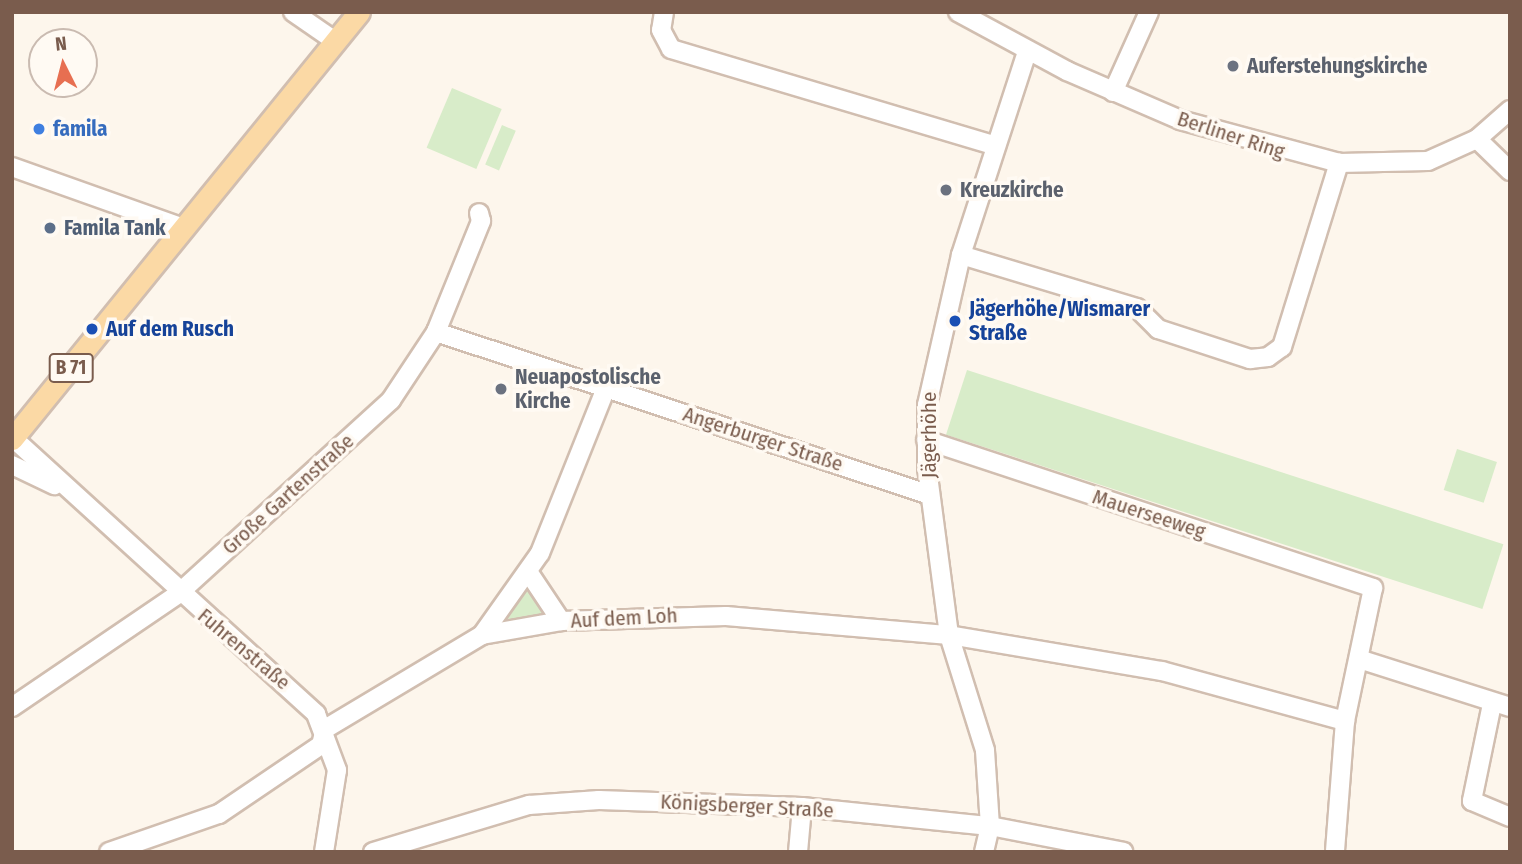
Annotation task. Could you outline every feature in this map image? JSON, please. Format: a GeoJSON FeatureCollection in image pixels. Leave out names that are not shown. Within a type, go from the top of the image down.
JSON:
{"type":"FeatureCollection","features":[{"type":"Feature","properties":{"kind":"main road","name":"B 71"},"geometry":{"type":"LineString","coordinates":[[13,438],[359,12]]}},
{"type":"Feature","properties":{"kind":"street"},"geometry":{"type":"LineString","coordinates":[[293,12],[335,41]]}},
{"type":"Feature","properties":{"kind":"street"},"geometry":{"type":"LineString","coordinates":[[664,12],[660,30],[671,49],[996,146]]}},
{"type":"Feature","properties":{"kind":"street","name":"Berliner Ring"},"geometry":{"type":"LineString","coordinates":[[958,12],[1027,52],[1113,92],[1251,144],[1339,163],[1409,165],[1477,139],[1510,110]]}},
{"type":"Feature","properties":{"kind":"street"},"geometry":{"type":"LineString","coordinates":[[1113,92],[1149,12]]}},
{"type":"Feature","properties":{"kind":"street","name":"Jägerhöhe"},"geometry":{"type":"LineString","coordinates":[[984,852],[990,826],[985,750],[949,635],[930,495],[926,440],[930,371],[961,255],[1027,52]]}},
{"type":"Feature","properties":{"kind":"street"},"geometry":{"type":"LineString","coordinates":[[1477,139],[1510,171]]}},
{"type":"Feature","properties":{"kind":"street"},"geometry":{"type":"LineString","coordinates":[[961,255],[1137,308],[1158,329],[1250,359],[1282,347],[1339,163]]}},
{"type":"Feature","properties":{"kind":"street"},"geometry":{"type":"LineString","coordinates":[[12,167],[183,228]]}},
{"type":"Feature","properties":{"kind":"street","name":"Große Gartenstraße"},"geometry":{"type":"LineString","coordinates":[[12,707],[178,594],[391,400],[436,332],[479,213]]}},
{"type":"Feature","properties":{"kind":"street","name":"Angerburger Straße"},"geometry":{"type":"LineString","coordinates":[[436,332],[930,495]]}},
{"type":"Feature","properties":{"kind":"street"},"geometry":{"type":"LineString","coordinates":[[482,635],[529,573],[606,388]]}},
{"type":"Feature","properties":{"kind":"street","name":"Fuhrenstraße"},"geometry":{"type":"LineString","coordinates":[[13,438],[64,490],[178,594],[303,699],[326,729],[337,770],[324,852]]}},
{"type":"Feature","properties":{"kind":"street","name":"Mauerseeweg"},"geometry":{"type":"LineString","coordinates":[[926,440],[1373,588],[1362,660]]}},
{"type":"Feature","properties":{"kind":"street","name":"Fuhrenstraße"},"geometry":{"type":"LineString","coordinates":[[12,465],[64,490]]}},
{"type":"Feature","properties":{"kind":"street"},"geometry":{"type":"LineString","coordinates":[[529,573],[561,621]]}},
{"type":"Feature","properties":{"kind":"street","name":"Auf dem Loh"},"geometry":{"type":"LineString","coordinates":[[326,729],[482,635],[561,621],[726,616],[949,635],[1162,671],[1345,721]]}},
{"type":"Feature","properties":{"kind":"street"},"geometry":{"type":"LineString","coordinates":[[1335,852],[1345,721],[1362,660],[1501,706],[1472,801],[1510,817]]}},
{"type":"Feature","properties":{"kind":"street"},"geometry":{"type":"LineString","coordinates":[[109,852],[219,814],[321,745],[326,729]]}},
{"type":"Feature","properties":{"kind":"street","name":"Königsberger Straße"},"geometry":{"type":"LineString","coordinates":[[373,852],[565,801],[802,807],[990,826],[1124,852]]}},
{"type":"Feature","properties":{"kind":"street"},"geometry":{"type":"LineString","coordinates":[[798,852],[802,807]]}},
{"type":"Feature","properties":{"kind":"green space"},"geometry":{"type":"Polygon","coordinates":[[[452,88],[502,109],[476,169],[427,148],[452,88]]]}},
{"type":"Feature","properties":{"kind":"green space"},"geometry":{"type":"Polygon","coordinates":[[[502,125],[516,131],[499,170],[485,165],[502,125]]]}},
{"type":"Feature","properties":{"kind":"green space"},"geometry":{"type":"Polygon","coordinates":[[[967,370],[1503,544],[1482,609],[946,435],[967,370]]]}},
{"type":"Feature","properties":{"kind":"green space"},"geometry":{"type":"Polygon","coordinates":[[[1457,449],[1497,462],[1484,503],[1444,490],[1457,449]]]}},
{"type":"Feature","properties":{"kind":"green space"},"geometry":{"type":"Polygon","coordinates":[[[527,590],[546,614],[500,623],[521,594],[527,590]]]}},
{"type":"Feature","properties":{"kind":"place","name":"Auferstehungskirche"},"geometry":{"type":"Point","coordinates":[1233,66]}},
{"type":"Feature","properties":{"kind":"place","name":"famila"},"geometry":{"type":"Point","coordinates":[39,129]}},
{"type":"Feature","properties":{"kind":"place","name":"Kreuzkirche"},"geometry":{"type":"Point","coordinates":[946,190]}},
{"type":"Feature","properties":{"kind":"place","name":"Famila Tank"},"geometry":{"type":"Point","coordinates":[50,228]}},
{"type":"Feature","properties":{"kind":"place","name":"Jägerhöhe/Wismarer Straße"},"geometry":{"type":"Point","coordinates":[955,321]}},
{"type":"Feature","properties":{"kind":"place","name":"Auf dem Rusch"},"geometry":{"type":"Point","coordinates":[92,329]}},
{"type":"Feature","properties":{"kind":"place","name":"Neuapostolische Kirche"},"geometry":{"type":"Point","coordinates":[501,389]}}]}
